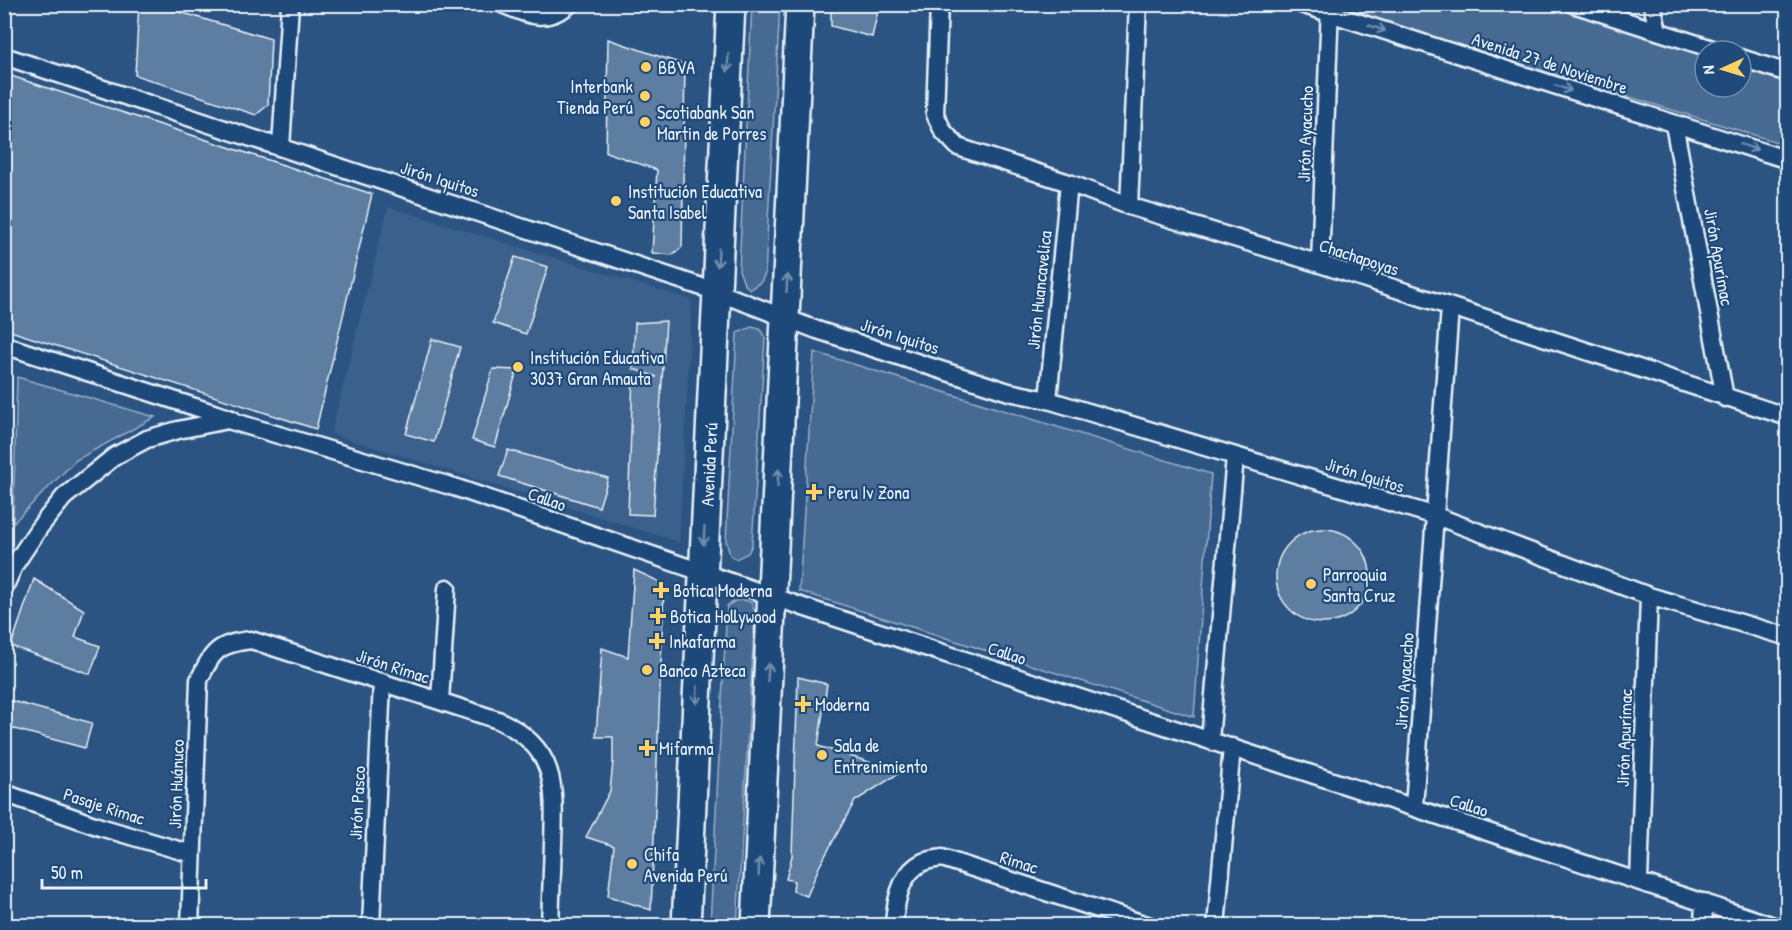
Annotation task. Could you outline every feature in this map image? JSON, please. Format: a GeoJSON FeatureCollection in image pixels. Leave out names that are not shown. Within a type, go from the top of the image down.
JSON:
{"type":"FeatureCollection","features":[{"type":"Feature","properties":{"kind":"main road","name":"Avenida Perú"},"geometry":{"type":"LineString","coordinates":[[686,926],[731,4]]}},
{"type":"Feature","properties":{"kind":"main road"},"geometry":{"type":"LineString","coordinates":[[756,926],[800,4]]}},
{"type":"Feature","properties":{"kind":"street"},"geometry":{"type":"LineString","coordinates":[[281,147],[290,4]]}},
{"type":"Feature","properties":{"kind":"street"},"geometry":{"type":"LineString","coordinates":[[502,4],[531,15],[557,15],[570,4]]}},
{"type":"Feature","properties":{"kind":"street","name":"Chachapoyas"},"geometry":{"type":"LineString","coordinates":[[939,4],[935,114],[943,131],[958,147],[1069,183],[1129,206],[1320,264],[1788,417]]}},
{"type":"Feature","properties":{"kind":"street"},"geometry":{"type":"LineString","coordinates":[[1129,206],[1138,4]]}},
{"type":"Feature","properties":{"kind":"street","name":"Avenida 27 de Noviembre"},"geometry":{"type":"LineString","coordinates":[[1301,4],[1329,9],[1674,124],[1788,159]]}},
{"type":"Feature","properties":{"kind":"street"},"geometry":{"type":"LineString","coordinates":[[1573,4],[1693,43]]}},
{"type":"Feature","properties":{"kind":"street"},"geometry":{"type":"LineString","coordinates":[[1652,4],[1658,32]]}},
{"type":"Feature","properties":{"kind":"street","name":"Jirón Ayacucho"},"geometry":{"type":"LineString","coordinates":[[1320,264],[1329,9]]}},
{"type":"Feature","properties":{"kind":"street","name":"Jirón Iquitos"},"geometry":{"type":"LineString","coordinates":[[4,57],[717,292],[817,330],[1009,392],[1048,400],[1436,516],[1649,596],[1788,637]]}},
{"type":"Feature","properties":{"kind":"street"},"geometry":{"type":"LineString","coordinates":[[1753,62],[1788,73]]}},
{"type":"Feature","properties":{"kind":"street","name":"Jirón Apurímac"},"geometry":{"type":"LineString","coordinates":[[1674,124],[1725,398]]}},
{"type":"Feature","properties":{"kind":"street","name":"Jirón Huancavelica"},"geometry":{"type":"LineString","coordinates":[[1048,400],[1069,183]]}},
{"type":"Feature","properties":{"kind":"street","name":"Jirón Ayacucho"},"geometry":{"type":"LineString","coordinates":[[1414,807],[1450,307]]}},
{"type":"Feature","properties":{"kind":"street"},"geometry":{"type":"LineString","coordinates":[[4,345],[285,436]]}},
{"type":"Feature","properties":{"kind":"street","name":"Callao"},"geometry":{"type":"LineString","coordinates":[[4,588],[15,564],[39,528],[64,497],[106,463],[147,439],[228,420],[454,487],[702,573],[772,594],[806,608],[1774,926]]}},
{"type":"Feature","properties":{"kind":"street"},"geometry":{"type":"LineString","coordinates":[[1210,740],[1235,457]]}},
{"type":"Feature","properties":{"kind":"street"},"geometry":{"type":"LineString","coordinates":[[440,701],[447,588]]}},
{"type":"Feature","properties":{"kind":"street","name":"Jirón Apurímac"},"geometry":{"type":"LineString","coordinates":[[1639,881],[1649,596]]}},
{"type":"Feature","properties":{"kind":"street","name":"Jirón Rímac"},"geometry":{"type":"LineString","coordinates":[[199,680],[217,650],[230,642],[251,640],[498,720],[514,728],[539,751],[548,768],[555,794],[550,926]]}},
{"type":"Feature","properties":{"kind":"street","name":"Jirón Huánuco"},"geometry":{"type":"LineString","coordinates":[[190,926],[199,680]]}},
{"type":"Feature","properties":{"kind":"street","name":"Jirón Pasco"},"geometry":{"type":"LineString","coordinates":[[370,926],[381,682]]}},
{"type":"Feature","properties":{"kind":"street"},"geometry":{"type":"LineString","coordinates":[[1216,926],[1232,747]]}},
{"type":"Feature","properties":{"kind":"street","name":"Pasaje Rimac"},"geometry":{"type":"LineString","coordinates":[[4,793],[100,827],[192,854]]}},
{"type":"Feature","properties":{"kind":"street","name":"Rimac"},"geometry":{"type":"LineString","coordinates":[[894,926],[895,903],[909,872],[923,862],[942,858],[1150,926]]}},
{"type":"Feature","properties":{"kind":"street"},"geometry":{"type":"LineString","coordinates":[[1703,926],[1704,902]]}},
{"type":"Feature","properties":{"kind":"street"},"geometry":{"type":"LineString","coordinates":[[1095,926],[1096,908]]}},
{"type":"Feature","properties":{"kind":"shaded area"},"geometry":{"type":"Polygon","coordinates":[[[752,5],[780,5],[765,274],[761,282],[750,289],[744,284],[739,270],[752,5]]]}},
{"type":"Feature","properties":{"kind":"shaded area"},"geometry":{"type":"Polygon","coordinates":[[[1353,5],[1553,5],[1693,49],[1693,99],[1753,99],[1753,69],[1787,80],[1787,145],[1361,15],[1353,5]]]}},
{"type":"Feature","properties":{"kind":"shaded area","name":"Institución Educativa 3037 Gran Amauta"},"geometry":{"type":"Polygon","coordinates":[[[388,207],[692,300],[679,542],[331,434],[388,207]]]}},
{"type":"Feature","properties":{"kind":"shaded area"},"geometry":{"type":"Polygon","coordinates":[[[752,327],[760,329],[765,338],[752,545],[748,553],[736,559],[730,555],[726,541],[737,333],[752,327]]]}},
{"type":"Feature","properties":{"kind":"shaded area"},"geometry":{"type":"Polygon","coordinates":[[[814,352],[1211,474],[1194,717],[799,591],[814,352]]]}},
{"type":"Feature","properties":{"kind":"shaded area"},"geometry":{"type":"Polygon","coordinates":[[[17,377],[155,417],[76,460],[13,523],[17,377]]]}},
{"type":"Feature","properties":{"kind":"shaded area"},"geometry":{"type":"Polygon","coordinates":[[[735,601],[751,602],[755,612],[737,925],[710,925],[727,606],[735,601]]]}},
{"type":"Feature","properties":{"kind":"building"},"geometry":{"type":"Polygon","coordinates":[[[139,4],[153,4],[271,39],[268,105],[256,115],[135,75],[139,4]]]}},
{"type":"Feature","properties":{"kind":"building"},"geometry":{"type":"Polygon","coordinates":[[[831,4],[853,4],[878,11],[872,37],[831,26],[831,4]]]}},
{"type":"Feature","properties":{"kind":"building"},"geometry":{"type":"Polygon","coordinates":[[[608,39],[685,65],[682,247],[672,255],[652,253],[657,170],[606,152],[608,39]]]}},
{"type":"Feature","properties":{"kind":"building"},"geometry":{"type":"Polygon","coordinates":[[[8,75],[372,194],[316,429],[4,329],[8,75]]]}},
{"type":"Feature","properties":{"kind":"building"},"geometry":{"type":"Polygon","coordinates":[[[515,257],[548,267],[526,334],[493,323],[515,257]]]}},
{"type":"Feature","properties":{"kind":"building"},"geometry":{"type":"Polygon","coordinates":[[[666,321],[653,515],[628,514],[633,376],[657,377],[633,369],[635,323],[666,321]]]}},
{"type":"Feature","properties":{"kind":"building"},"geometry":{"type":"Polygon","coordinates":[[[432,339],[460,347],[434,442],[406,434],[432,339]]]}},
{"type":"Feature","properties":{"kind":"building"},"geometry":{"type":"Polygon","coordinates":[[[493,369],[517,370],[495,447],[472,440],[493,369]]]}},
{"type":"Feature","properties":{"kind":"building"},"geometry":{"type":"Polygon","coordinates":[[[508,450],[608,478],[599,507],[499,476],[508,450]]]}},
{"type":"Feature","properties":{"kind":"building"},"geometry":{"type":"Polygon","coordinates":[[[1323,529],[1341,533],[1356,543],[1366,558],[1370,576],[1366,594],[1356,609],[1341,619],[1323,623],[1305,619],[1290,609],[1280,594],[1276,576],[1280,558],[1290,543],[1305,533],[1323,529]]]}},
{"type":"Feature","properties":{"kind":"building"},"geometry":{"type":"Polygon","coordinates":[[[634,570],[658,581],[664,589],[651,910],[608,896],[614,846],[586,837],[610,791],[613,762],[613,737],[596,737],[602,648],[628,657],[634,570]]]}},
{"type":"Feature","properties":{"kind":"building"},"geometry":{"type":"Polygon","coordinates":[[[34,579],[84,610],[75,637],[100,646],[90,674],[11,646],[34,579]]]}},
{"type":"Feature","properties":{"kind":"building"},"geometry":{"type":"Polygon","coordinates":[[[798,677],[827,684],[818,746],[901,772],[855,801],[819,867],[807,896],[793,891],[794,881],[786,879],[792,856],[798,677]]]}},
{"type":"Feature","properties":{"kind":"building"},"geometry":{"type":"Polygon","coordinates":[[[8,700],[92,723],[85,748],[7,727],[8,700]]]}},
{"type":"Feature","properties":{"kind":"place","name":"BBVA"},"geometry":{"type":"Point","coordinates":[646,67]}},
{"type":"Feature","properties":{"kind":"place","name":"Interbank Tienda Perú"},"geometry":{"type":"Point","coordinates":[645,96]}},
{"type":"Feature","properties":{"kind":"place","name":"Scotiabank San Martin de Porres"},"geometry":{"type":"Point","coordinates":[645,122]}},
{"type":"Feature","properties":{"kind":"place","name":"Institución Educativa Santa Isabel"},"geometry":{"type":"Point","coordinates":[616,201]}},
{"type":"Feature","properties":{"kind":"place","name":"Institución Educativa 3037 Gran Amauta"},"geometry":{"type":"Point","coordinates":[518,367]}},
{"type":"Feature","properties":{"kind":"place","name":"Peru Iv Zona"},"geometry":{"type":"Point","coordinates":[814,492]}},
{"type":"Feature","properties":{"kind":"place","name":"Parroquia Santa Cruz"},"geometry":{"type":"Point","coordinates":[1311,584]}},
{"type":"Feature","properties":{"kind":"place","name":"Botica Moderna"},"geometry":{"type":"Point","coordinates":[661,590]}},
{"type":"Feature","properties":{"kind":"place","name":"Botica Hollywood"},"geometry":{"type":"Point","coordinates":[658,616]}},
{"type":"Feature","properties":{"kind":"place","name":"Inkafarma"},"geometry":{"type":"Point","coordinates":[657,641]}},
{"type":"Feature","properties":{"kind":"place","name":"Banco Azteca"},"geometry":{"type":"Point","coordinates":[647,670]}},
{"type":"Feature","properties":{"kind":"place","name":"Moderna"},"geometry":{"type":"Point","coordinates":[803,704]}},
{"type":"Feature","properties":{"kind":"place","name":"Mifarma"},"geometry":{"type":"Point","coordinates":[647,748]}},
{"type":"Feature","properties":{"kind":"place","name":"Sala de Entrenimiento"},"geometry":{"type":"Point","coordinates":[822,755]}},
{"type":"Feature","properties":{"kind":"place","name":"Chifa Avenida Perú"},"geometry":{"type":"Point","coordinates":[632,864]}}]}
